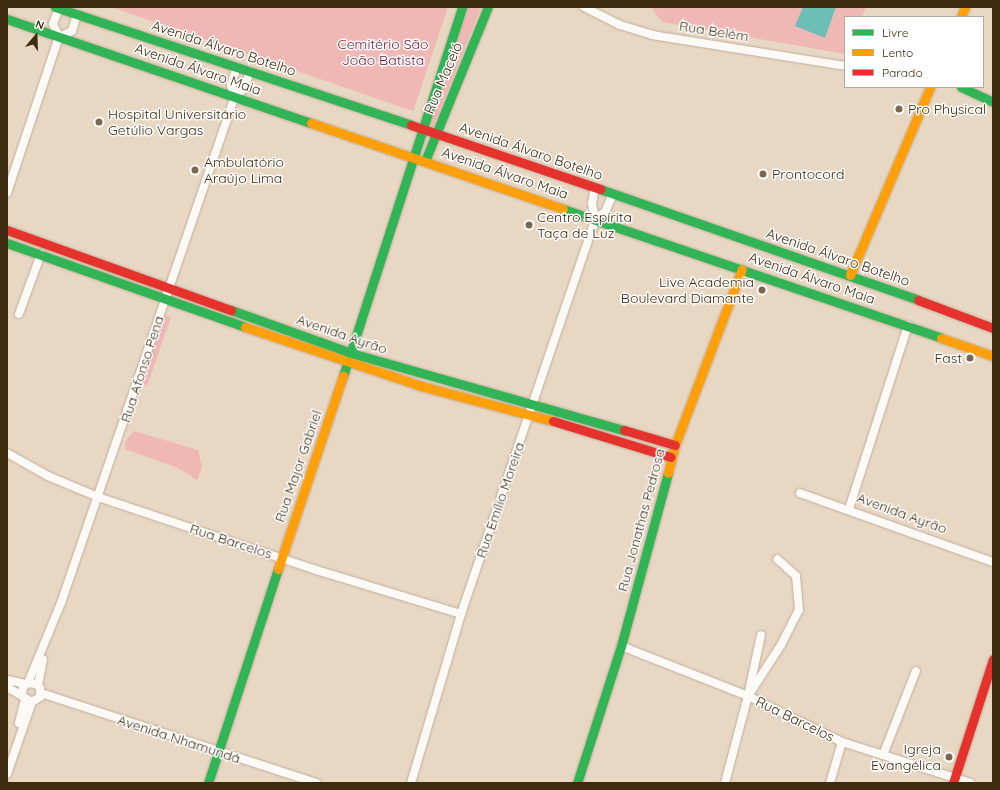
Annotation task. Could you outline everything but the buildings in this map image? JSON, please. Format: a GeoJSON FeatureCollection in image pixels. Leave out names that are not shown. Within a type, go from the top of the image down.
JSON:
{"type":"FeatureCollection","features":[{"type":"Feature","properties":{"kind":"main road","name":"Rua Maceió"},"geometry":{"type":"LineString","coordinates":[[414,157],[462,7]]}},
{"type":"Feature","properties":{"kind":"main road","name":"Rua Maceió"},"geometry":{"type":"LineString","coordinates":[[425,161],[488,7]]}},
{"type":"Feature","properties":{"kind":"main road","name":"Avenida Álvaro Botelho"},"geometry":{"type":"LineString","coordinates":[[57,8],[237,66],[850,275],[993,328]]}},
{"type":"Feature","properties":{"kind":"main road","name":"Avenida Álvaro Maia"},"geometry":{"type":"LineString","coordinates":[[7,19],[908,325],[993,356]]}},
{"type":"Feature","properties":{"kind":"main road"},"geometry":{"type":"LineString","coordinates":[[850,275],[930,88]]}},
{"type":"Feature","properties":{"kind":"main road"},"geometry":{"type":"LineString","coordinates":[[963,88],[993,102]]}},
{"type":"Feature","properties":{"kind":"main road","name":"Rua Major Gabriel"},"geometry":{"type":"LineString","coordinates":[[208,783],[257,639],[281,558],[351,353],[414,157]]}},
{"type":"Feature","properties":{"kind":"main road","name":"Avenida Ayrão"},"geometry":{"type":"LineString","coordinates":[[7,230],[351,353],[424,376],[533,404],[675,445]]}},
{"type":"Feature","properties":{"kind":"main road","name":"Avenida Ayrão"},"geometry":{"type":"LineString","coordinates":[[7,243],[166,297],[347,363],[421,386],[530,414],[671,457]]}},
{"type":"Feature","properties":{"kind":"main road","name":"Rua Jonathas Pedrosa"},"geometry":{"type":"LineString","coordinates":[[578,783],[621,646],[671,457],[742,269]]}},
{"type":"Feature","properties":{"kind":"main road"},"geometry":{"type":"LineString","coordinates":[[421,386],[424,376]]}},
{"type":"Feature","properties":{"kind":"main road"},"geometry":{"type":"LineString","coordinates":[[954,780],[993,659]]}},
{"type":"Feature","properties":{"kind":"street","name":"Rua Belém"},"geometry":{"type":"LineString","coordinates":[[584,7],[620,25],[652,35],[844,66]]}},
{"type":"Feature","properties":{"kind":"street"},"geometry":{"type":"LineString","coordinates":[[7,193],[59,37],[54,24],[57,8]]}},
{"type":"Feature","properties":{"kind":"street"},"geometry":{"type":"LineString","coordinates":[[59,37],[72,31],[77,15]]}},
{"type":"Feature","properties":{"kind":"street","name":"Rua Afonso Pena"},"geometry":{"type":"LineString","coordinates":[[235,96],[231,85],[237,66]]}},
{"type":"Feature","properties":{"kind":"street","name":"Rua Afonso Pena"},"geometry":{"type":"LineString","coordinates":[[26,699],[27,684],[48,641],[235,96],[244,89],[250,71]]}},
{"type":"Feature","properties":{"kind":"street","name":"Rua Emílio Moreira"},"geometry":{"type":"LineString","coordinates":[[411,783],[461,614],[595,219],[592,203],[595,188]]}},
{"type":"Feature","properties":{"kind":"street","name":"Rua Emílio Moreira"},"geometry":{"type":"LineString","coordinates":[[595,219],[605,212],[613,194]]}},
{"type":"Feature","properties":{"kind":"street"},"geometry":{"type":"LineString","coordinates":[[19,314],[41,254]]}},
{"type":"Feature","properties":{"kind":"street"},"geometry":{"type":"LineString","coordinates":[[849,509],[908,325]]}},
{"type":"Feature","properties":{"kind":"street","name":"Rua Barcelos"},"geometry":{"type":"LineString","coordinates":[[7,453],[48,476],[98,497],[281,558],[461,614]]}},
{"type":"Feature","properties":{"kind":"street","name":"Avenida Ayrão"},"geometry":{"type":"LineString","coordinates":[[800,493],[849,509],[993,562]]}},
{"type":"Feature","properties":{"kind":"street"},"geometry":{"type":"LineString","coordinates":[[748,696],[782,646],[799,610],[796,576],[777,559]]}},
{"type":"Feature","properties":{"kind":"street"},"geometry":{"type":"LineString","coordinates":[[725,783],[748,696],[761,635]]}},
{"type":"Feature","properties":{"kind":"street","name":"Rua Afonso Pena"},"geometry":{"type":"LineString","coordinates":[[40,689],[48,641]]}},
{"type":"Feature","properties":{"kind":"street","name":"Rua Barcelos"},"geometry":{"type":"LineString","coordinates":[[621,646],[748,696],[842,742],[954,780],[971,783]]}},
{"type":"Feature","properties":{"kind":"street"},"geometry":{"type":"LineString","coordinates":[[882,755],[916,671]]}},
{"type":"Feature","properties":{"kind":"street"},"geometry":{"type":"LineString","coordinates":[[7,680],[27,684]]}},
{"type":"Feature","properties":{"kind":"street","name":"Avenida Nhamundá"},"geometry":{"type":"LineString","coordinates":[[27,684],[218,752],[317,783]]}},
{"type":"Feature","properties":{"kind":"street"},"geometry":{"type":"LineString","coordinates":[[7,687],[26,699]]}},
{"type":"Feature","properties":{"kind":"street"},"geometry":{"type":"LineString","coordinates":[[7,774],[26,699],[40,689]]}},
{"type":"Feature","properties":{"kind":"street"},"geometry":{"type":"LineString","coordinates":[[7,759],[16,741]]}},
{"type":"Feature","properties":{"kind":"street"},"geometry":{"type":"LineString","coordinates":[[830,783],[842,742]]}},
{"type":"Feature","properties":{"kind":"green space","name":"Cemitério São João Batista"},"geometry":{"type":"Polygon","coordinates":[[[111,7],[448,7],[413,111],[111,7]]]}},
{"type":"Feature","properties":{"kind":"green space"},"geometry":{"type":"Polygon","coordinates":[[[468,7],[481,7],[433,128],[429,127],[468,7]]]}},
{"type":"Feature","properties":{"kind":"green space"},"geometry":{"type":"Polygon","coordinates":[[[656,7],[866,7],[862,16],[844,16],[844,54],[662,22],[652,9],[656,7]]]}},
{"type":"Feature","properties":{"kind":"green space"},"geometry":{"type":"Polygon","coordinates":[[[162,315],[171,317],[147,386],[141,382],[162,315]]]}},
{"type":"Feature","properties":{"kind":"green space"},"geometry":{"type":"Polygon","coordinates":[[[134,431],[198,450],[202,467],[197,480],[178,468],[125,449],[126,440],[134,431]]]}},
{"type":"Feature","properties":{"kind":"water"},"geometry":{"type":"Polygon","coordinates":[[[803,7],[836,7],[825,38],[795,26],[803,7]]]}},
{"type":"Feature","properties":{"kind":"traffic: fast"},"geometry":{"type":"LineString","coordinates":[[55,7],[411,125]]}},
{"type":"Feature","properties":{"kind":"traffic: fast"},"geometry":{"type":"LineString","coordinates":[[343,376],[462,7]]}},
{"type":"Feature","properties":{"kind":"traffic: fast"},"geometry":{"type":"LineString","coordinates":[[425,161],[488,7]]}},
{"type":"Feature","properties":{"kind":"traffic: fast"},"geometry":{"type":"LineString","coordinates":[[7,19],[311,123]]}},
{"type":"Feature","properties":{"kind":"traffic: fast"},"geometry":{"type":"LineString","coordinates":[[963,88],[993,102]]}},
{"type":"Feature","properties":{"kind":"traffic: fast"},"geometry":{"type":"LineString","coordinates":[[600,189],[918,300]]}},
{"type":"Feature","properties":{"kind":"traffic: fast"},"geometry":{"type":"LineString","coordinates":[[563,209],[941,338]]}},
{"type":"Feature","properties":{"kind":"traffic: fast"},"geometry":{"type":"LineString","coordinates":[[7,243],[245,327]]}},
{"type":"Feature","properties":{"kind":"traffic: fast"},"geometry":{"type":"LineString","coordinates":[[231,310],[351,353],[624,430]]}},
{"type":"Feature","properties":{"kind":"traffic: fast"},"geometry":{"type":"LineString","coordinates":[[577,783],[621,646],[668,473]]}},
{"type":"Feature","properties":{"kind":"traffic: fast"},"geometry":{"type":"LineString","coordinates":[[208,783],[278,569]]}},
{"type":"Feature","properties":{"kind":"traffic: slow"},"geometry":{"type":"LineString","coordinates":[[961,16],[965,7]]}},
{"type":"Feature","properties":{"kind":"traffic: slow"},"geometry":{"type":"LineString","coordinates":[[850,275],[930,88]]}},
{"type":"Feature","properties":{"kind":"traffic: slow"},"geometry":{"type":"LineString","coordinates":[[311,123],[563,209]]}},
{"type":"Feature","properties":{"kind":"traffic: slow"},"geometry":{"type":"LineString","coordinates":[[668,473],[675,445],[742,269]]}},
{"type":"Feature","properties":{"kind":"traffic: slow"},"geometry":{"type":"LineString","coordinates":[[245,327],[421,386],[553,421]]}},
{"type":"Feature","properties":{"kind":"traffic: slow"},"geometry":{"type":"LineString","coordinates":[[941,338],[993,356]]}},
{"type":"Feature","properties":{"kind":"traffic: slow"},"geometry":{"type":"LineString","coordinates":[[278,569],[343,376]]}},
{"type":"Feature","properties":{"kind":"traffic: jam"},"geometry":{"type":"LineString","coordinates":[[411,125],[600,189]]}},
{"type":"Feature","properties":{"kind":"traffic: jam"},"geometry":{"type":"LineString","coordinates":[[7,230],[231,310]]}},
{"type":"Feature","properties":{"kind":"traffic: jam"},"geometry":{"type":"LineString","coordinates":[[918,300],[993,328]]}},
{"type":"Feature","properties":{"kind":"traffic: jam"},"geometry":{"type":"LineString","coordinates":[[553,421],[671,457]]}},
{"type":"Feature","properties":{"kind":"traffic: jam"},"geometry":{"type":"LineString","coordinates":[[624,430],[675,445]]}},
{"type":"Feature","properties":{"kind":"traffic: jam"},"geometry":{"type":"LineString","coordinates":[[953,783],[993,659]]}},
{"type":"Feature","properties":{"kind":"place","name":"Pro Physical"},"geometry":{"type":"Point","coordinates":[899,109]}},
{"type":"Feature","properties":{"kind":"place","name":"Hospital Universitário Getúlio Vargas"},"geometry":{"type":"Point","coordinates":[99,122]}},
{"type":"Feature","properties":{"kind":"place","name":"Ambulatório Araújo Lima"},"geometry":{"type":"Point","coordinates":[195,170]}},
{"type":"Feature","properties":{"kind":"place","name":"Prontocord"},"geometry":{"type":"Point","coordinates":[763,174]}},
{"type":"Feature","properties":{"kind":"place","name":"Centro Espírita Taça de Luz"},"geometry":{"type":"Point","coordinates":[529,225]}},
{"type":"Feature","properties":{"kind":"place","name":"Live Academia Boulevard Diamante"},"geometry":{"type":"Point","coordinates":[762,290]}},
{"type":"Feature","properties":{"kind":"place","name":"Fast"},"geometry":{"type":"Point","coordinates":[970,358]}},
{"type":"Feature","properties":{"kind":"place","name":"Igreja Evangélica"},"geometry":{"type":"Point","coordinates":[949,757]}}]}
